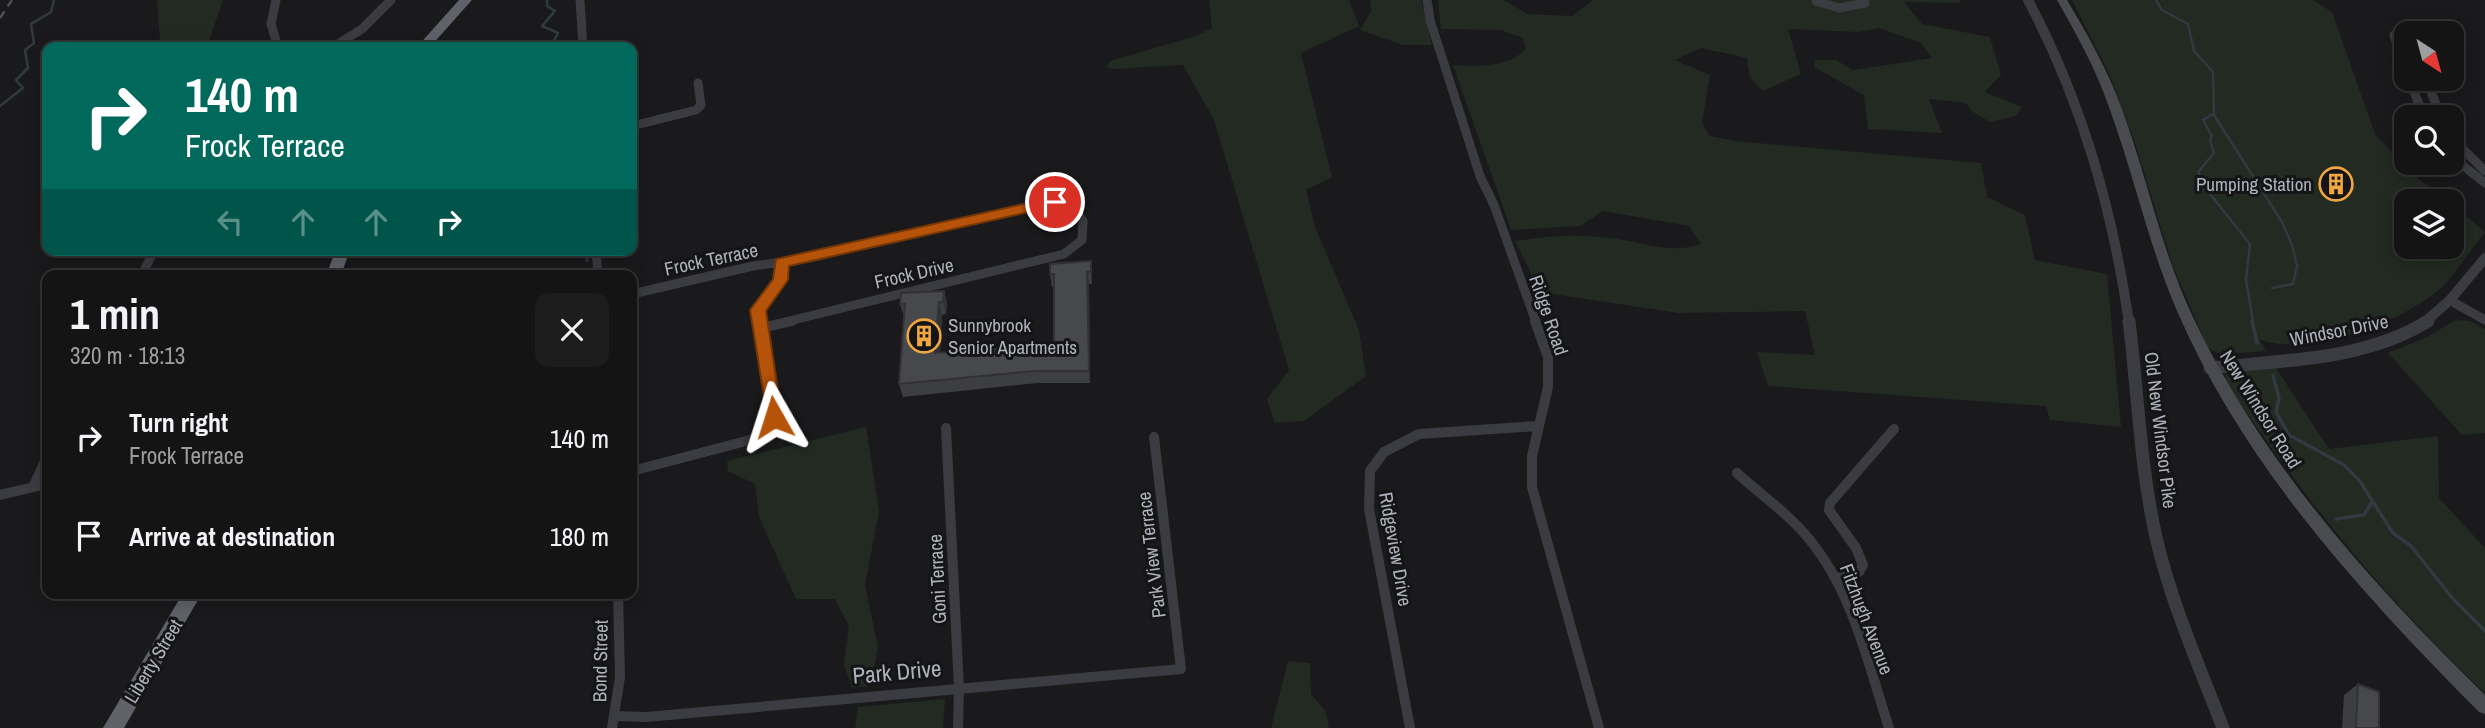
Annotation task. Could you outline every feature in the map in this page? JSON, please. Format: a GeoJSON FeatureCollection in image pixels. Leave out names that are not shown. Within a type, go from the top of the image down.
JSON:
{"type":"FeatureCollection","features":[{"type":"Feature","properties":{"kind":"highway"},"geometry":{"type":"LineString","coordinates":[[428,42],[466,0]]}},
{"type":"Feature","properties":{"kind":"highway","name":"Liberty Street"},"geometry":{"type":"LineString","coordinates":[[113,728],[189,599]]}},
{"type":"Feature","properties":{"kind":"main road","name":"New Windsor Road"},"geometry":{"type":"LineString","coordinates":[[2062,0],[2115,106],[2170,278],[2210,368],[2291,491],[2396,615],[2485,706]]}},
{"type":"Feature","properties":{"kind":"street"},"geometry":{"type":"LineString","coordinates":[[275,42],[269,22],[276,0]]}},
{"type":"Feature","properties":{"kind":"street"},"geometry":{"type":"LineString","coordinates":[[341,42],[362,29],[391,0]]}},
{"type":"Feature","properties":{"kind":"street"},"geometry":{"type":"LineString","coordinates":[[580,0],[583,42]]}},
{"type":"Feature","properties":{"kind":"street","name":"Ridge Road"},"geometry":{"type":"LineString","coordinates":[[1427,0],[1430,20],[1480,176],[1494,205],[1548,356],[1548,387],[1536,426],[1532,471],[1539,519],[1600,728]]}},
{"type":"Feature","properties":{"kind":"street"},"geometry":{"type":"LineString","coordinates":[[1815,1],[1839,8],[1865,3],[1865,0]]}},
{"type":"Feature","properties":{"kind":"street","name":"Old New Windsor Pike"},"geometry":{"type":"LineString","coordinates":[[2028,0],[2070,82],[2086,129],[2124,289],[2151,511],[2172,593],[2223,728]]}},
{"type":"Feature","properties":{"kind":"street"},"geometry":{"type":"LineString","coordinates":[[637,125],[696,110],[701,104],[698,83]]}},
{"type":"Feature","properties":{"kind":"street"},"geometry":{"type":"LineString","coordinates":[[2464,150],[2485,171]]}},
{"type":"Feature","properties":{"kind":"street"},"geometry":{"type":"LineString","coordinates":[[2464,166],[2485,183]]}},
{"type":"Feature","properties":{"kind":"street","name":"Frock Terrace"},"geometry":{"type":"LineString","coordinates":[[637,293],[1055,202],[1076,209],[1085,228],[1085,239],[1073,250]]}},
{"type":"Feature","properties":{"kind":"street","name":"Frock Drive"},"geometry":{"type":"LineString","coordinates":[[762,328],[1073,250]]}},
{"type":"Feature","properties":{"kind":"street","name":"Windsor Drive"},"geometry":{"type":"LineString","coordinates":[[2210,368],[2374,344],[2412,330],[2451,301],[2485,258]]}},
{"type":"Feature","properties":{"kind":"street"},"geometry":{"type":"LineString","coordinates":[[637,470],[742,443],[766,431],[775,411],[759,307],[777,286],[781,263]]}},
{"type":"Feature","properties":{"kind":"street"},"geometry":{"type":"LineString","coordinates":[[2451,301],[2485,320]]}},
{"type":"Feature","properties":{"kind":"street","name":"Ridgeview Drive"},"geometry":{"type":"LineString","coordinates":[[1410,728],[1369,509],[1370,471],[1384,452],[1419,434],[1536,426]]}},
{"type":"Feature","properties":{"kind":"street","name":"Goni Terrace"},"geometry":{"type":"LineString","coordinates":[[946,428],[960,688],[958,728]]}},
{"type":"Feature","properties":{"kind":"street"},"geometry":{"type":"LineString","coordinates":[[1835,578],[1859,572],[1863,565],[1856,548],[1829,510],[1830,503],[1894,429]]}},
{"type":"Feature","properties":{"kind":"street","name":"Park View Terrace"},"geometry":{"type":"LineString","coordinates":[[1154,438],[1181,669]]}},
{"type":"Feature","properties":{"kind":"street"},"geometry":{"type":"LineString","coordinates":[[33,487],[42,468]]}},
{"type":"Feature","properties":{"kind":"street","name":"Fitzhugh Avenue"},"geometry":{"type":"LineString","coordinates":[[1737,473],[1802,530],[1835,578],[1889,728]]}},
{"type":"Feature","properties":{"kind":"street"},"geometry":{"type":"LineString","coordinates":[[0,495],[42,485]]}},
{"type":"Feature","properties":{"kind":"street","name":"Bond Street"},"geometry":{"type":"LineString","coordinates":[[614,722],[620,677],[618,599]]}},
{"type":"Feature","properties":{"kind":"street","name":"Park Drive"},"geometry":{"type":"LineString","coordinates":[[614,722],[1181,669]]}},
{"type":"Feature","properties":{"kind":"shaded area"},"geometry":{"type":"Polygon","coordinates":[[[157,0],[223,0],[209,42],[159,42],[157,0]]]}},
{"type":"Feature","properties":{"kind":"shaded area"},"geometry":{"type":"Polygon","coordinates":[[[1209,0],[1349,0],[1359,26],[1301,53],[1332,177],[1306,190],[1315,227],[1359,330],[1366,376],[1304,421],[1275,423],[1267,399],[1289,370],[1214,120],[1183,65],[1114,69],[1106,67],[1110,61],[1196,36],[1212,28],[1209,0]]]}},
{"type":"Feature","properties":{"kind":"shaded area"},"geometry":{"type":"Polygon","coordinates":[[[1370,0],[1421,0],[1432,45],[1403,45],[1360,30],[1371,11],[1370,0]]]}},
{"type":"Feature","properties":{"kind":"shaded area"},"geometry":{"type":"Polygon","coordinates":[[[1438,0],[1503,0],[1528,14],[1572,16],[1593,0],[1960,0],[1961,3],[1904,2],[1922,24],[1990,37],[2001,75],[1985,92],[2022,107],[2016,116],[1990,122],[1971,111],[1966,103],[1929,99],[1942,133],[1868,129],[1864,95],[1814,67],[1815,60],[1836,60],[1853,70],[1932,58],[1921,43],[1879,28],[1858,32],[1788,29],[1801,74],[1763,91],[1750,78],[1747,58],[1701,48],[1675,60],[1710,75],[1702,123],[1710,136],[1735,141],[1981,163],[1987,197],[2025,215],[2035,260],[2107,274],[2121,427],[2050,420],[2046,406],[1768,386],[1757,352],[1815,355],[1805,311],[1678,313],[1540,292],[1515,241],[1573,236],[1609,238],[1666,248],[1701,244],[1689,226],[1603,211],[1580,226],[1511,230],[1453,65],[1473,66],[1510,60],[1526,49],[1523,38],[1501,30],[1441,29],[1438,0]]]}},
{"type":"Feature","properties":{"kind":"shaded area"},"geometry":{"type":"Polygon","coordinates":[[[2072,0],[2313,0],[2332,12],[2375,134],[2394,154],[2394,175],[2413,175],[2432,189],[2394,189],[2394,259],[2464,259],[2464,214],[2485,232],[2454,274],[2442,287],[2426,300],[2381,324],[2328,340],[2302,344],[2279,344],[2259,339],[2266,351],[2222,355],[2208,348],[2173,267],[2135,143],[2109,73],[2072,0]]]}},
{"type":"Feature","properties":{"kind":"shaded area"},"geometry":{"type":"Polygon","coordinates":[[[2456,320],[2470,321],[2485,329],[2485,433],[2462,435],[2388,353],[2425,338],[2456,320]]]}},
{"type":"Feature","properties":{"kind":"shaded area"},"geometry":{"type":"Polygon","coordinates":[[[2276,368],[2329,449],[2438,436],[2439,498],[2485,548],[2485,693],[2413,621],[2346,544],[2284,465],[2225,381],[2225,375],[2232,372],[2276,368]]]}},
{"type":"Feature","properties":{"kind":"shaded area"},"geometry":{"type":"Polygon","coordinates":[[[866,427],[879,511],[865,585],[878,647],[870,686],[852,688],[844,664],[849,626],[835,599],[796,599],[759,517],[755,484],[728,471],[727,461],[866,427]]]}},
{"type":"Feature","properties":{"kind":"shaded area"},"geometry":{"type":"Polygon","coordinates":[[[1288,661],[1310,663],[1311,694],[1326,712],[1329,728],[1271,728],[1288,661]]]}},
{"type":"Feature","properties":{"kind":"shaded area"},"geometry":{"type":"Polygon","coordinates":[[[945,699],[943,728],[855,728],[858,707],[945,699]]]}},
{"type":"Feature","properties":{"kind":"building"},"geometry":{"type":"Polygon","coordinates":[[[2324,171],[2346,173],[2355,188],[2333,186],[2324,171]]]}},
{"type":"Feature","properties":{"kind":"building","name":"Sunnybrook Senior Apartments"},"geometry":{"type":"Polygon","coordinates":[[[1091,261],[1091,272],[1087,272],[1089,371],[1035,371],[899,384],[905,304],[900,304],[901,293],[944,291],[943,302],[939,302],[935,353],[1054,344],[1054,274],[1050,274],[1050,264],[1091,261]]]}},
{"type":"Feature","properties":{"kind":"building"},"geometry":{"type":"Polygon","coordinates":[[[2358,684],[2379,692],[2379,728],[2356,728],[2358,684]]]}},
{"type":"Feature","properties":{"kind":"waterway"},"geometry":{"type":"LineString","coordinates":[[0,106],[23,88],[16,80],[28,68],[25,50],[34,43],[31,24],[51,12],[54,0]]}},
{"type":"Feature","properties":{"kind":"waterway"},"geometry":{"type":"LineString","coordinates":[[547,0],[547,6],[555,11],[542,26],[558,33],[555,42]]}},
{"type":"Feature","properties":{"kind":"waterway"},"geometry":{"type":"LineString","coordinates":[[2156,0],[2162,10],[2188,24],[2194,51],[2213,72],[2214,115],[2282,222],[2292,245],[2297,266],[2293,284],[2272,288]]}},
{"type":"Feature","properties":{"kind":"waterway"},"geometry":{"type":"LineString","coordinates":[[2213,114],[2203,120],[2212,136],[2210,140],[2214,153],[2198,172],[2210,194],[2250,244],[2246,279],[2253,322]]}},
{"type":"Feature","properties":{"kind":"waterway"},"geometry":{"type":"LineString","coordinates":[[587,256],[587,261]]}},
{"type":"Feature","properties":{"kind":"waterway"},"geometry":{"type":"LineString","coordinates":[[2252,321],[2257,343]]}},
{"type":"Feature","properties":{"kind":"waterway"},"geometry":{"type":"LineString","coordinates":[[2273,376],[2279,398],[2276,412],[2289,435],[2344,465],[2359,480],[2393,533],[2411,546],[2453,599],[2485,631]]}},
{"type":"Feature","properties":{"kind":"waterway"},"geometry":{"type":"LineString","coordinates":[[2336,519],[2364,515],[2372,502]]}},
{"type":"Feature","properties":{"kind":"railway"},"geometry":{"type":"LineString","coordinates":[[0,18],[12,0]]}},
{"type":"Feature","properties":{"kind":"place","name":"Pumping Station"},"geometry":{"type":"Point","coordinates":[2336,184]}},
{"type":"Feature","properties":{"kind":"place","name":"Sunnybrook Senior Apartments"},"geometry":{"type":"Point","coordinates":[924,336]}},
{"type":"Feature","properties":{"kind":"route"},"geometry":{"type":"LineString","coordinates":[[774,417],[758,310],[762,300],[774,290],[780,280],[781,263],[1055,202]]}}]}
